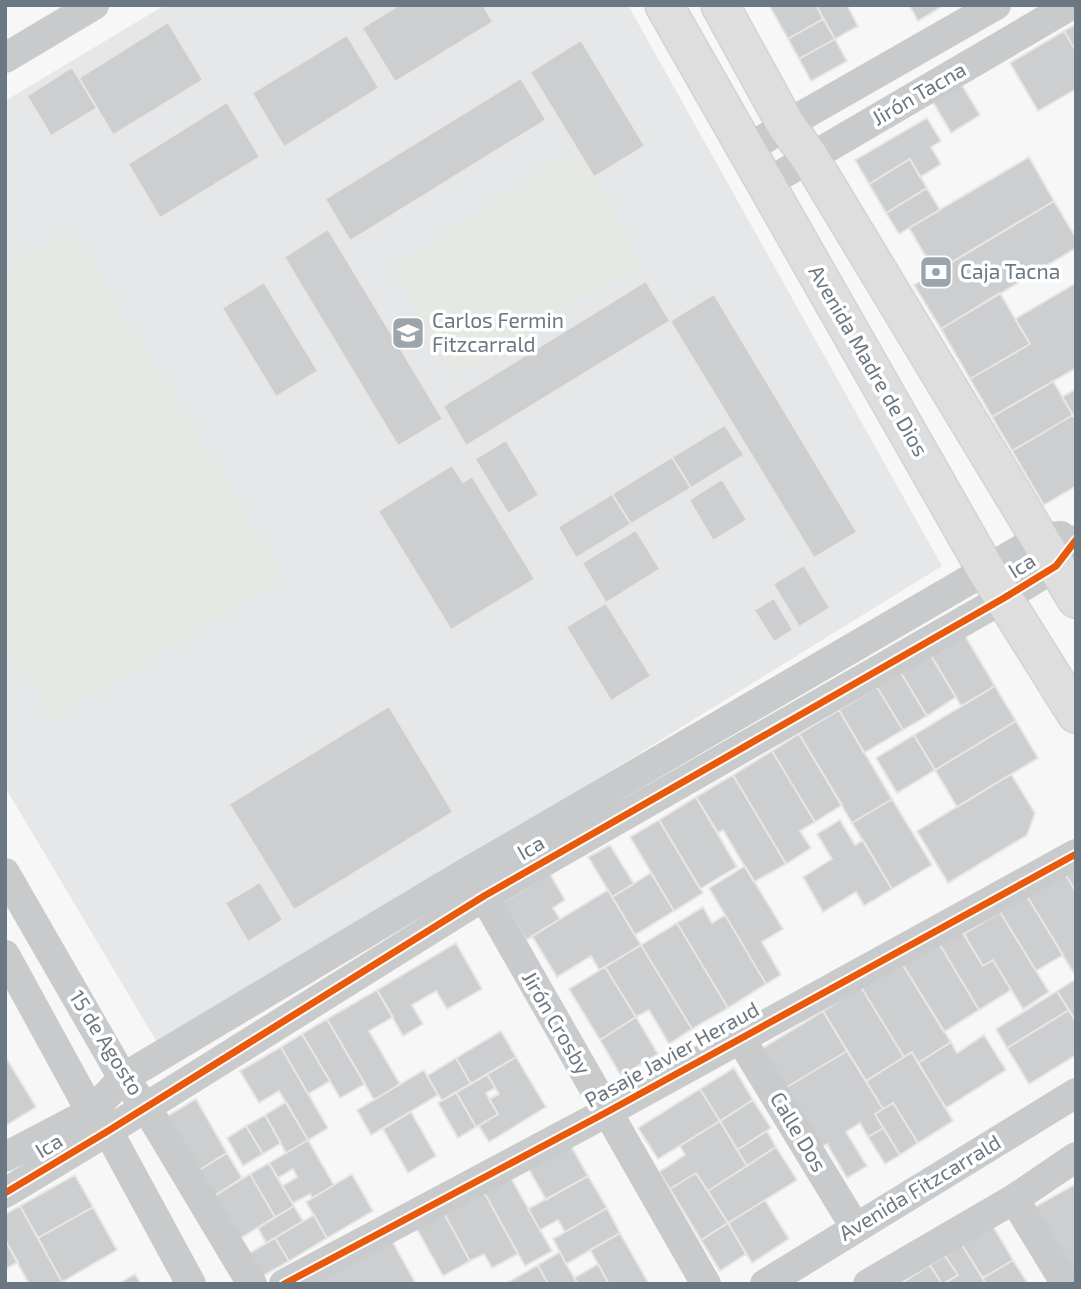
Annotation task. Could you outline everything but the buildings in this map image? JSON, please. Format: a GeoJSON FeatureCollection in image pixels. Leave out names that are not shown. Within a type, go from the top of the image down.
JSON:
{"type":"FeatureCollection","features":[{"type":"Feature","properties":{"kind":"main road","name":"Avenida Madre de Dios"},"geometry":{"type":"LineString","coordinates":[[664,5],[995,584],[1076,714]]}},
{"type":"Feature","properties":{"kind":"main road"},"geometry":{"type":"LineString","coordinates":[[720,5],[786,125],[1062,545],[1076,598]]}},
{"type":"Feature","properties":{"kind":"street"},"geometry":{"type":"LineString","coordinates":[[5,58],[94,5]]}},
{"type":"Feature","properties":{"kind":"street","name":"Jirón Tacna"},"geometry":{"type":"LineString","coordinates":[[747,150],[996,5]]}},
{"type":"Feature","properties":{"kind":"street","name":"Jirón Tacna"},"geometry":{"type":"LineString","coordinates":[[767,183],[1071,5]]}},
{"type":"Feature","properties":{"kind":"street","name":"Ica"},"geometry":{"type":"LineString","coordinates":[[5,1193],[100,1122],[123,1078],[475,884],[1062,545]]}},
{"type":"Feature","properties":{"kind":"street","name":"Pasaje Javier Heraud"},"geometry":{"type":"LineString","coordinates":[[284,1284],[607,1112],[1076,854]]}},
{"type":"Feature","properties":{"kind":"street","name":"15 de Agosto"},"geometry":{"type":"LineString","coordinates":[[5,873],[123,1078],[146,1107],[252,1284]]}},
{"type":"Feature","properties":{"kind":"street","name":"Ica"},"geometry":{"type":"LineString","coordinates":[[5,1157],[146,1107],[475,884]]}},
{"type":"Feature","properties":{"kind":"street","name":"Jirón Crosby"},"geometry":{"type":"LineString","coordinates":[[475,884],[706,1284]]}},
{"type":"Feature","properties":{"kind":"street","name":"15 de Agosto"},"geometry":{"type":"LineString","coordinates":[[5,955],[191,1284]]}},
{"type":"Feature","properties":{"kind":"street","name":"Calle Dos"},"geometry":{"type":"LineString","coordinates":[[740,1038],[855,1227]]}},
{"type":"Feature","properties":{"kind":"street","name":"Avenida Fitzcarrald"},"geometry":{"type":"LineString","coordinates":[[765,1284],[1076,1093]]}},
{"type":"Feature","properties":{"kind":"street"},"geometry":{"type":"LineString","coordinates":[[881,1280],[1014,1199],[1076,1157]]}},
{"type":"Feature","properties":{"kind":"street"},"geometry":{"type":"LineString","coordinates":[[1014,1199],[1066,1284]]}},
{"type":"Feature","properties":{"kind":"shaded area","name":"Carlos Fermin Fitzcarrald"},"geometry":{"type":"Polygon","coordinates":[[[165,5],[628,5],[942,566],[161,1049],[5,787],[5,101],[165,5]]]}},
{"type":"Feature","properties":{"kind":"shaded area"},"geometry":{"type":"Polygon","coordinates":[[[580,147],[640,264],[454,376],[392,271],[580,147]]]}},
{"type":"Feature","properties":{"kind":"shaded area"},"geometry":{"type":"Polygon","coordinates":[[[71,229],[284,576],[53,720],[5,643],[5,269],[71,229]]]}},
{"type":"Feature","properties":{"kind":"cycle path"},"geometry":{"type":"LineString","coordinates":[[5,1193],[484,896],[1004,598],[1056,566],[1076,540]]}},
{"type":"Feature","properties":{"kind":"cycle path"},"geometry":{"type":"LineString","coordinates":[[284,1284],[607,1112],[1076,854]]}},
{"type":"Feature","properties":{"kind":"place","name":"Caja Tacna"},"geometry":{"type":"Point","coordinates":[936,272]}},
{"type":"Feature","properties":{"kind":"place","name":"Carlos Fermin Fitzcarrald"},"geometry":{"type":"Point","coordinates":[408,333]}}]}
